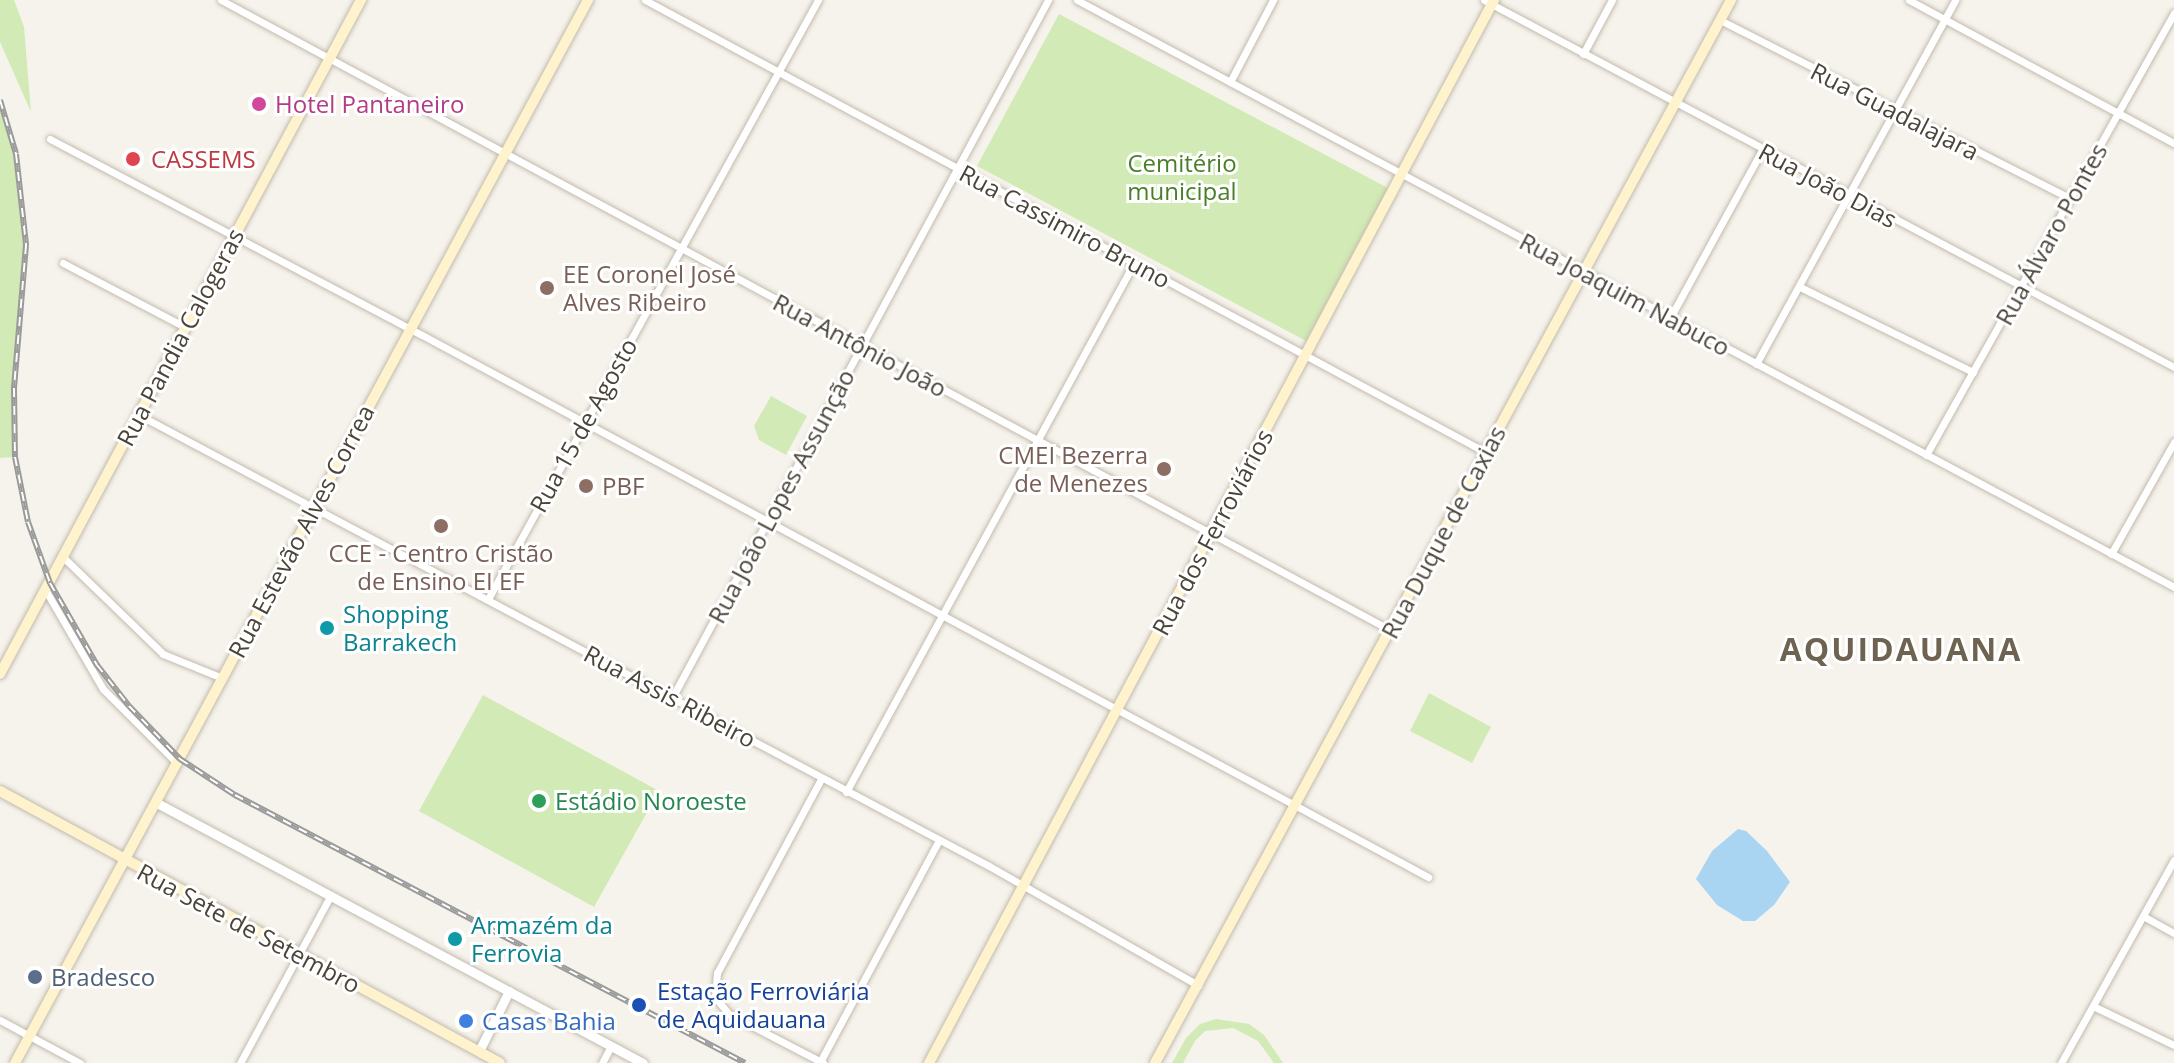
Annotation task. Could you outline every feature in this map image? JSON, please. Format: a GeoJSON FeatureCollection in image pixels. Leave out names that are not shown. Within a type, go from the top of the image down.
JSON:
{"type":"FeatureCollection","features":[{"type":"Feature","properties":{"kind":"main road","name":"Rua Pandia Calogeras"},"geometry":{"type":"LineString","coordinates":[[0,674],[361,0]]}},
{"type":"Feature","properties":{"kind":"main road","name":"Rua Estevão Alves Correa"},"geometry":{"type":"LineString","coordinates":[[15,1063],[588,0]]}},
{"type":"Feature","properties":{"kind":"main road","name":"Rua Duque de Caxias"},"geometry":{"type":"LineString","coordinates":[[1155,1063],[1731,0]]}},
{"type":"Feature","properties":{"kind":"main road","name":"Rua dos Ferroviários"},"geometry":{"type":"LineString","coordinates":[[929,1063],[1402,174],[1490,2]]}},
{"type":"Feature","properties":{"kind":"main road","name":"Rua Sete de Setembro"},"geometry":{"type":"LineString","coordinates":[[0,791],[500,1063]]}},
{"type":"Feature","properties":{"kind":"main road"},"geometry":{"type":"LineString","coordinates":[[472,1063],[479,1051]]}},
{"type":"Feature","properties":{"kind":"street","name":"Rua Antônio João"},"geometry":{"type":"LineString","coordinates":[[221,0],[1390,630]]}},
{"type":"Feature","properties":{"kind":"street","name":"Rua Cassimiro Bruno"},"geometry":{"type":"LineString","coordinates":[[645,0],[1485,452]]}},
{"type":"Feature","properties":{"kind":"street","name":"Rua 15 de Agosto"},"geometry":{"type":"LineString","coordinates":[[488,599],[818,0]]}},
{"type":"Feature","properties":{"kind":"street","name":"Rua João Lopes Assunção"},"geometry":{"type":"LineString","coordinates":[[673,696],[1048,0]]}},
{"type":"Feature","properties":{"kind":"street","name":"Rua Joaquim Nabuco"},"geometry":{"type":"LineString","coordinates":[[1077,0],[2174,587]]}},
{"type":"Feature","properties":{"kind":"street"},"geometry":{"type":"LineString","coordinates":[[1230,82],[1273,0]]}},
{"type":"Feature","properties":{"kind":"street"},"geometry":{"type":"LineString","coordinates":[[1583,54],[1612,0]]}},
{"type":"Feature","properties":{"kind":"street"},"geometry":{"type":"LineString","coordinates":[[1909,0],[2174,143]]}},
{"type":"Feature","properties":{"kind":"street"},"geometry":{"type":"LineString","coordinates":[[1756,364],[1955,0]]}},
{"type":"Feature","properties":{"kind":"street","name":"Rua João Dias"},"geometry":{"type":"LineString","coordinates":[[1490,2],[1762,150],[2174,367]]}},
{"type":"Feature","properties":{"kind":"street","name":"Rua Álvaro Pontes"},"geometry":{"type":"LineString","coordinates":[[1926,455],[2174,13]]}},
{"type":"Feature","properties":{"kind":"street","name":"Rua Guadalajara"},"geometry":{"type":"LineString","coordinates":[[1720,20],[1895,112],[2071,199]]}},
{"type":"Feature","properties":{"kind":"street"},"geometry":{"type":"LineString","coordinates":[[50,139],[410,328],[1428,877]]}},
{"type":"Feature","properties":{"kind":"street"},"geometry":{"type":"LineString","coordinates":[[1670,318],[1762,150]]}},
{"type":"Feature","properties":{"kind":"street"},"geometry":{"type":"LineString","coordinates":[[63,263],[185,327]]}},
{"type":"Feature","properties":{"kind":"street"},"geometry":{"type":"LineString","coordinates":[[846,792],[1134,263]]}},
{"type":"Feature","properties":{"kind":"street"},"geometry":{"type":"LineString","coordinates":[[1800,287],[1973,372]]}},
{"type":"Feature","properties":{"kind":"street","name":"Rua Assis Ribeiro"},"geometry":{"type":"LineString","coordinates":[[139,415],[673,696],[1198,985]]}},
{"type":"Feature","properties":{"kind":"street"},"geometry":{"type":"LineString","coordinates":[[2111,554],[2174,442]]}},
{"type":"Feature","properties":{"kind":"street"},"geometry":{"type":"LineString","coordinates":[[64,558],[163,654],[222,678]]}},
{"type":"Feature","properties":{"kind":"street"},"geometry":{"type":"LineString","coordinates":[[46,591],[103,689],[177,763]]}},
{"type":"Feature","properties":{"kind":"street"},"geometry":{"type":"LineString","coordinates":[[821,779],[717,973],[715,997],[729,1014],[821,1062],[939,840]]}},
{"type":"Feature","properties":{"kind":"street"},"geometry":{"type":"LineString","coordinates":[[157,803],[643,1063]]}},
{"type":"Feature","properties":{"kind":"street"},"geometry":{"type":"LineString","coordinates":[[2061,1063],[2174,860]]}},
{"type":"Feature","properties":{"kind":"street"},"geometry":{"type":"LineString","coordinates":[[240,1063],[331,895]]}},
{"type":"Feature","properties":{"kind":"street"},"geometry":{"type":"LineString","coordinates":[[2143,916],[2174,933]]}},
{"type":"Feature","properties":{"kind":"street"},"geometry":{"type":"LineString","coordinates":[[479,1051],[509,991]]}},
{"type":"Feature","properties":{"kind":"street"},"geometry":{"type":"LineString","coordinates":[[2093,1006],[2174,1045]]}},
{"type":"Feature","properties":{"kind":"street"},"geometry":{"type":"LineString","coordinates":[[0,1020],[80,1063]]}},
{"type":"Feature","properties":{"kind":"street"},"geometry":{"type":"LineString","coordinates":[[602,1063],[611,1046]]}},
{"type":"Feature","properties":{"kind":"green space"},"geometry":{"type":"Polygon","coordinates":[[[0,0],[14,0],[24,27],[31,112],[0,42],[0,0]]]}},
{"type":"Feature","properties":{"kind":"green space","name":"Cemitério municipal"},"geometry":{"type":"Polygon","coordinates":[[[1059,14],[1388,188],[1306,341],[977,166],[1059,14]]]}},
{"type":"Feature","properties":{"kind":"green space"},"geometry":{"type":"Polygon","coordinates":[[[0,100],[16,154],[26,245],[14,388],[15,457],[0,458],[0,100]]]}},
{"type":"Feature","properties":{"kind":"green space"},"geometry":{"type":"Polygon","coordinates":[[[771,396],[807,416],[786,455],[759,440],[754,426],[771,396]]]}},
{"type":"Feature","properties":{"kind":"green space"},"geometry":{"type":"Polygon","coordinates":[[[1429,693],[1491,727],[1472,763],[1410,731],[1429,693]]]}},
{"type":"Feature","properties":{"kind":"green space","name":"Estádio Noroeste"},"geometry":{"type":"Polygon","coordinates":[[[483,695],[659,791],[594,907],[419,811],[483,695]]]}},
{"type":"Feature","properties":{"kind":"green space"},"geometry":{"type":"Polygon","coordinates":[[[1216,1019],[1249,1024],[1264,1035],[1283,1063],[1274,1063],[1258,1041],[1233,1028],[1205,1031],[1195,1041],[1183,1063],[1172,1063],[1186,1038],[1200,1024],[1216,1019]]]}},
{"type":"Feature","properties":{"kind":"water"},"geometry":{"type":"Polygon","coordinates":[[[1738,829],[1746,831],[1767,851],[1790,882],[1774,905],[1755,921],[1743,921],[1717,905],[1696,879],[1712,851],[1738,829]]]}},
{"type":"Feature","properties":{"kind":"railway"},"geometry":{"type":"LineString","coordinates":[[0,100],[16,154],[26,245],[14,388],[15,457],[28,522],[50,583],[97,665],[129,706],[180,759],[235,795],[745,1063]]}},
{"type":"Feature","properties":{"kind":"place","name":"Hotel Pantaneiro"},"geometry":{"type":"Point","coordinates":[259,104]}},
{"type":"Feature","properties":{"kind":"place","name":"CASSEMS"},"geometry":{"type":"Point","coordinates":[133,159]}},
{"type":"Feature","properties":{"kind":"place","name":"EE Coronel José Alves Ribeiro"},"geometry":{"type":"Point","coordinates":[547,288]}},
{"type":"Feature","properties":{"kind":"place","name":"CMEI Bezerra de Menezes"},"geometry":{"type":"Point","coordinates":[1164,469]}},
{"type":"Feature","properties":{"kind":"place","name":"PBF"},"geometry":{"type":"Point","coordinates":[586,486]}},
{"type":"Feature","properties":{"kind":"place","name":"CCE - Centro Cristão de Ensino EI EF"},"geometry":{"type":"Point","coordinates":[441,526]}},
{"type":"Feature","properties":{"kind":"place","name":"Shopping Barrakech"},"geometry":{"type":"Point","coordinates":[327,628]}},
{"type":"Feature","properties":{"kind":"place","name":"Estádio Noroeste"},"geometry":{"type":"Point","coordinates":[539,801]}},
{"type":"Feature","properties":{"kind":"place","name":"Armazém da Ferrovia"},"geometry":{"type":"Point","coordinates":[455,939]}},
{"type":"Feature","properties":{"kind":"place","name":"Bradesco"},"geometry":{"type":"Point","coordinates":[35,977]}},
{"type":"Feature","properties":{"kind":"place","name":"Estação Ferroviária de Aquidauana"},"geometry":{"type":"Point","coordinates":[639,1005]}},
{"type":"Feature","properties":{"kind":"place","name":"Casas Bahia"},"geometry":{"type":"Point","coordinates":[466,1021]}},
{"type":"Feature","properties":{"kind":"district","name":"AQUIDAUANA"},"geometry":{"type":"Point","coordinates":[1901,649]}}]}
